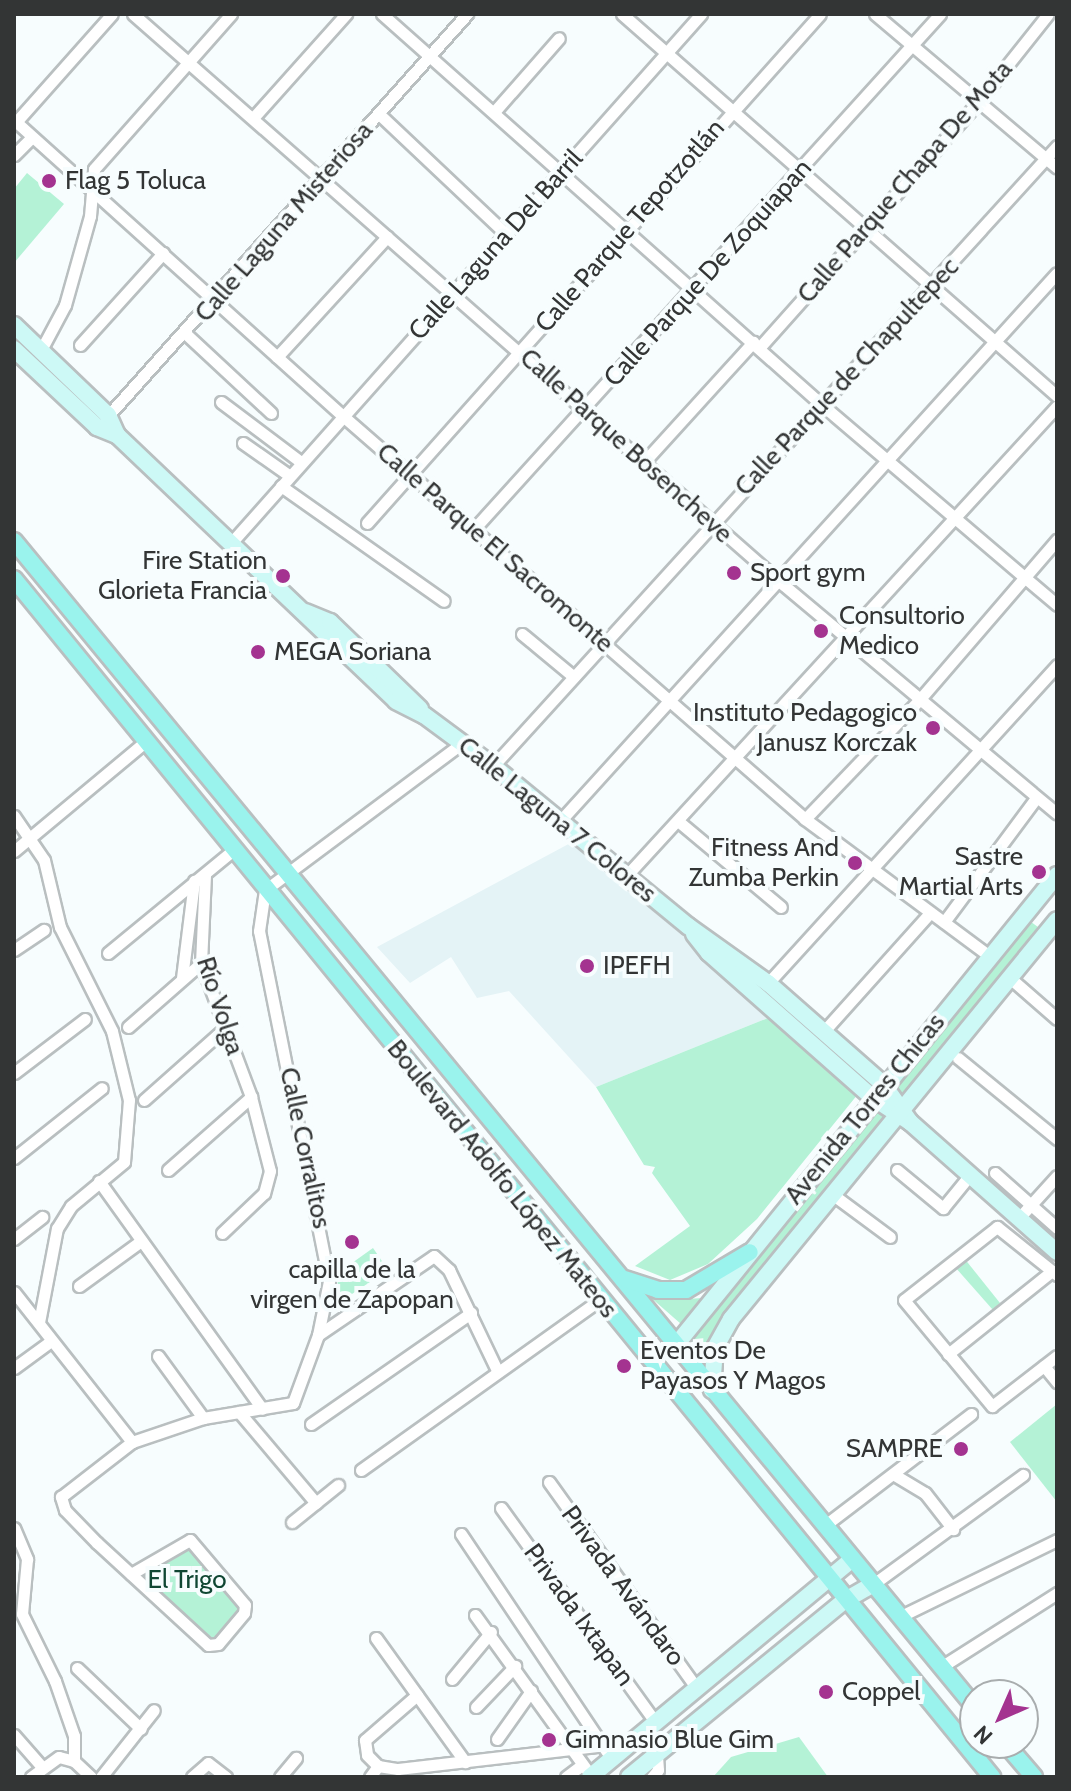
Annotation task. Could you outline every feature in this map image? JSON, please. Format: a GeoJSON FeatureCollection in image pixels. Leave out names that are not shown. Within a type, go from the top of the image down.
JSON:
{"type":"FeatureCollection","features":[{"type":"Feature","properties":{"kind":"main road","name":"Calle Laguna 7 Colores"},"geometry":{"type":"LineString","coordinates":[[14,325],[41,350],[117,435],[396,701],[424,715],[493,766],[688,926],[768,983],[824,1031],[903,1116],[1057,1252]]}},
{"type":"Feature","properties":{"kind":"main road","name":"Calle Laguna 7 Colores"},"geometry":{"type":"LineString","coordinates":[[14,349],[103,421]]}},
{"type":"Feature","properties":{"kind":"main road","name":"Boulevard Adolfo López Mateos"},"geometry":{"type":"LineString","coordinates":[[14,541],[959,1688]]}},
{"type":"Feature","properties":{"kind":"main road","name":"Boulevard Adolfo López Mateos"},"geometry":{"type":"LineString","coordinates":[[14,579],[844,1601],[992,1777]]}},
{"type":"Feature","properties":{"kind":"main road","name":"Avenida Torres Chicas"},"geometry":{"type":"LineString","coordinates":[[676,1345],[878,1091],[1032,906],[1056,882]]}},
{"type":"Feature","properties":{"kind":"main road"},"geometry":{"type":"LineString","coordinates":[[1032,906],[1043,907],[1055,922]]}},
{"type":"Feature","properties":{"kind":"main road","name":"Avenida Torres Chicas"},"geometry":{"type":"LineString","coordinates":[[712,1390],[715,1348],[731,1319],[832,1194],[903,1116],[1055,922]]}},
{"type":"Feature","properties":{"kind":"main road","name":"Calle Laguna 7 Colores"},"geometry":{"type":"LineString","coordinates":[[688,926],[709,953],[878,1091]]}},
{"type":"Feature","properties":{"kind":"main road"},"geometry":{"type":"LineString","coordinates":[[620,1276],[658,1290],[686,1290],[750,1252]]}},
{"type":"Feature","properties":{"kind":"main road"},"geometry":{"type":"LineString","coordinates":[[669,1384],[676,1345]]}},
{"type":"Feature","properties":{"kind":"main road"},"geometry":{"type":"LineString","coordinates":[[587,1773],[608,1752],[623,1748],[656,1723],[851,1560]]}},
{"type":"Feature","properties":{"kind":"main road"},"geometry":{"type":"LineString","coordinates":[[629,1777],[844,1601],[872,1585]]}},
{"type":"Feature","properties":{"kind":"main road"},"geometry":{"type":"LineString","coordinates":[[1019,1759],[1034,1777]]}},
{"type":"Feature","properties":{"kind":"street"},"geometry":{"type":"LineString","coordinates":[[15,121],[112,14]]}},
{"type":"Feature","properties":{"kind":"street","name":"Calle Parque Bosencheve"},"geometry":{"type":"LineString","coordinates":[[133,14],[780,582],[1057,814]]}},
{"type":"Feature","properties":{"kind":"street"},"geometry":{"type":"LineString","coordinates":[[41,350],[65,305],[90,216],[91,187],[99,161],[231,14]]}},
{"type":"Feature","properties":{"kind":"street"},"geometry":{"type":"LineString","coordinates":[[253,118],[346,14]]}},
{"type":"Feature","properties":{"kind":"street"},"geometry":{"type":"LineString","coordinates":[[382,14],[821,404],[1057,605]]}},
{"type":"Feature","properties":{"kind":"street","name":"Calle Laguna Misteriosa"},"geometry":{"type":"LineString","coordinates":[[103,421],[186,334],[467,14]]}},
{"type":"Feature","properties":{"kind":"street"},"geometry":{"type":"LineString","coordinates":[[622,14],[799,173],[1057,396]]}},
{"type":"Feature","properties":{"kind":"street","name":"Calle Laguna Del Barril"},"geometry":{"type":"LineString","coordinates":[[231,543],[701,14]]}},
{"type":"Feature","properties":{"kind":"street","name":"Calle Parque Tepotzotlán"},"geometry":{"type":"LineString","coordinates":[[367,523],[820,14]]}},
{"type":"Feature","properties":{"kind":"street"},"geometry":{"type":"LineString","coordinates":[[875,14],[1057,168]]}},
{"type":"Feature","properties":{"kind":"street","name":"Calle Parque De Zoquiapan"},"geometry":{"type":"LineString","coordinates":[[473,530],[695,289],[940,14]]}},
{"type":"Feature","properties":{"kind":"street","name":"Calle Parque Chapa De Mota"},"geometry":{"type":"LineString","coordinates":[[643,463],[864,230],[978,102],[1048,14]]}},
{"type":"Feature","properties":{"kind":"street"},"geometry":{"type":"LineString","coordinates":[[494,112],[559,38]]}},
{"type":"Feature","properties":{"kind":"street"},"geometry":{"type":"LineString","coordinates":[[379,114],[505,233]]}},
{"type":"Feature","properties":{"kind":"street","name":"Calle Parque El Sacromonte"},"geometry":{"type":"LineString","coordinates":[[15,121],[343,416],[805,819],[871,871],[991,957]]}},
{"type":"Feature","properties":{"kind":"street"},"geometry":{"type":"LineString","coordinates":[[14,155],[32,137]]}},
{"type":"Feature","properties":{"kind":"street","name":"Calle Parque de Chapultepec"},"geometry":{"type":"LineString","coordinates":[[493,766],[1057,146]]}},
{"type":"Feature","properties":{"kind":"street"},"geometry":{"type":"LineString","coordinates":[[277,357],[387,237]]}},
{"type":"Feature","properties":{"kind":"street"},"geometry":{"type":"LineString","coordinates":[[80,345],[163,253]]}},
{"type":"Feature","properties":{"kind":"street"},"geometry":{"type":"LineString","coordinates":[[561,820],[1057,273]]}},
{"type":"Feature","properties":{"kind":"street"},"geometry":{"type":"LineString","coordinates":[[186,334],[271,413]]}},
{"type":"Feature","properties":{"kind":"street"},"geometry":{"type":"LineString","coordinates":[[221,402],[301,462]]}},
{"type":"Feature","properties":{"kind":"street"},"geometry":{"type":"LineString","coordinates":[[627,875],[848,638],[1057,406]]}},
{"type":"Feature","properties":{"kind":"street"},"geometry":{"type":"LineString","coordinates":[[243,443],[290,476]]}},
{"type":"Feature","properties":{"kind":"street"},"geometry":{"type":"LineString","coordinates":[[281,486],[444,601]]}},
{"type":"Feature","properties":{"kind":"street"},"geometry":{"type":"LineString","coordinates":[[805,819],[920,699],[1057,540]]}},
{"type":"Feature","properties":{"kind":"street"},"geometry":{"type":"LineString","coordinates":[[522,634],[574,677]]}},
{"type":"Feature","properties":{"kind":"street"},"geometry":{"type":"LineString","coordinates":[[768,983],[1057,665]]}},
{"type":"Feature","properties":{"kind":"street"},"geometry":{"type":"LineString","coordinates":[[14,851],[145,742]]}},
{"type":"Feature","properties":{"kind":"street"},"geometry":{"type":"LineString","coordinates":[[265,890],[462,743]]}},
{"type":"Feature","properties":{"kind":"street"},"geometry":{"type":"LineString","coordinates":[[944,922],[1036,798]]}},
{"type":"Feature","properties":{"kind":"street"},"geometry":{"type":"LineString","coordinates":[[14,816],[44,860],[60,927],[112,1031],[127,1077],[124,1162],[71,1206],[57,1228],[39,1322]]}},
{"type":"Feature","properties":{"kind":"street"},"geometry":{"type":"LineString","coordinates":[[678,821],[781,907]]}},
{"type":"Feature","properties":{"kind":"street"},"geometry":{"type":"LineString","coordinates":[[108,953],[232,851]]}},
{"type":"Feature","properties":{"kind":"street","name":"Río Volga"},"geometry":{"type":"LineString","coordinates":[[205,875],[201,963],[251,1097],[269,1164],[267,1188],[222,1233]]}},
{"type":"Feature","properties":{"kind":"street"},"geometry":{"type":"LineString","coordinates":[[182,978],[194,881]]}},
{"type":"Feature","properties":{"kind":"street","name":"Calle Corralitos"},"geometry":{"type":"LineString","coordinates":[[262,1409],[293,1403],[318,1335],[329,1281],[328,1257],[259,931],[265,890]]}},
{"type":"Feature","properties":{"kind":"street"},"geometry":{"type":"LineString","coordinates":[[824,1031],[930,913]]}},
{"type":"Feature","properties":{"kind":"street"},"geometry":{"type":"LineString","coordinates":[[14,950],[44,930]]}},
{"type":"Feature","properties":{"kind":"street"},"geometry":{"type":"LineString","coordinates":[[128,1027],[201,963]]}},
{"type":"Feature","properties":{"kind":"street"},"geometry":{"type":"LineString","coordinates":[[1010,978],[1057,1019]]}},
{"type":"Feature","properties":{"kind":"street"},"geometry":{"type":"LineString","coordinates":[[14,1073],[85,1019]]}},
{"type":"Feature","properties":{"kind":"street"},"geometry":{"type":"LineString","coordinates":[[144,1100],[225,1028]]}},
{"type":"Feature","properties":{"kind":"street"},"geometry":{"type":"LineString","coordinates":[[958,1058],[1057,1139]]}},
{"type":"Feature","properties":{"kind":"street"},"geometry":{"type":"LineString","coordinates":[[14,1158],[102,1088]]}},
{"type":"Feature","properties":{"kind":"street"},"geometry":{"type":"LineString","coordinates":[[168,1170],[251,1097]]}},
{"type":"Feature","properties":{"kind":"street"},"geometry":{"type":"LineString","coordinates":[[897,1170],[943,1208],[969,1176]]}},
{"type":"Feature","properties":{"kind":"street"},"geometry":{"type":"LineString","coordinates":[[995,1173],[1057,1228]]}},
{"type":"Feature","properties":{"kind":"street"},"geometry":{"type":"LineString","coordinates":[[1018,1219],[1057,1176]]}},
{"type":"Feature","properties":{"kind":"street"},"geometry":{"type":"LineString","coordinates":[[99,1181],[262,1409],[203,1418],[132,1442],[61,1497],[72,1518],[131,1574],[213,1647],[245,1610],[190,1540],[131,1574]]}},
{"type":"Feature","properties":{"kind":"street"},"geometry":{"type":"LineString","coordinates":[[832,1194],[890,1237]]}},
{"type":"Feature","properties":{"kind":"street"},"geometry":{"type":"LineString","coordinates":[[14,1239],[42,1217]]}},
{"type":"Feature","properties":{"kind":"street"},"geometry":{"type":"LineString","coordinates":[[948,1354],[1054,1273],[997,1227],[904,1300],[948,1354],[992,1406],[1057,1356]]}},
{"type":"Feature","properties":{"kind":"street"},"geometry":{"type":"LineString","coordinates":[[79,1286],[141,1241]]}},
{"type":"Feature","properties":{"kind":"street"},"geometry":{"type":"LineString","coordinates":[[318,1335],[431,1256],[442,1260],[497,1370]]}},
{"type":"Feature","properties":{"kind":"street"},"geometry":{"type":"LineString","coordinates":[[15,1296],[39,1322],[132,1442]]}},
{"type":"Feature","properties":{"kind":"street"},"geometry":{"type":"LineString","coordinates":[[361,1470],[497,1370],[601,1299]]}},
{"type":"Feature","properties":{"kind":"street"},"geometry":{"type":"LineString","coordinates":[[311,1424],[471,1313]]}},
{"type":"Feature","properties":{"kind":"street"},"geometry":{"type":"LineString","coordinates":[[14,1368],[51,1341]]}},
{"type":"Feature","properties":{"kind":"street"},"geometry":{"type":"LineString","coordinates":[[158,1356],[203,1418]]}},
{"type":"Feature","properties":{"kind":"street"},"geometry":{"type":"LineString","coordinates":[[1044,1366],[1057,1382]]}},
{"type":"Feature","properties":{"kind":"street"},"geometry":{"type":"LineString","coordinates":[[239,1412],[316,1503]]}},
{"type":"Feature","properties":{"kind":"street"},"geometry":{"type":"LineString","coordinates":[[824,1526],[971,1414]]}},
{"type":"Feature","properties":{"kind":"street"},"geometry":{"type":"LineString","coordinates":[[893,1474],[925,1493],[953,1529]]}},
{"type":"Feature","properties":{"kind":"street"},"geometry":{"type":"LineString","coordinates":[[872,1585],[953,1529],[1023,1475]]}},
{"type":"Feature","properties":{"kind":"street","name":"Privada Avándaro"},"geometry":{"type":"LineString","coordinates":[[549,1482],[697,1689]]}},
{"type":"Feature","properties":{"kind":"street"},"geometry":{"type":"LineString","coordinates":[[292,1522],[338,1485]]}},
{"type":"Feature","properties":{"kind":"street","name":"Privada Ixtapan"},"geometry":{"type":"LineString","coordinates":[[501,1508],[656,1723]]}},
{"type":"Feature","properties":{"kind":"street"},"geometry":{"type":"LineString","coordinates":[[14,1528],[27,1559],[22,1614],[65,1708],[74,1736],[74,1761]]}},
{"type":"Feature","properties":{"kind":"street"},"geometry":{"type":"LineString","coordinates":[[461,1534],[608,1752]]}},
{"type":"Feature","properties":{"kind":"street"},"geometry":{"type":"LineString","coordinates":[[899,1617],[1057,1540]]}},
{"type":"Feature","properties":{"kind":"street"},"geometry":{"type":"LineString","coordinates":[[941,1667],[1057,1593]]}},
{"type":"Feature","properties":{"kind":"street"},"geometry":{"type":"LineString","coordinates":[[475,1615],[491,1632],[569,1751],[587,1773],[566,1777]]}},
{"type":"Feature","properties":{"kind":"street"},"geometry":{"type":"LineString","coordinates":[[452,1679],[491,1632]]}},
{"type":"Feature","properties":{"kind":"street"},"geometry":{"type":"LineString","coordinates":[[376,1638],[465,1762]]}},
{"type":"Feature","properties":{"kind":"street"},"geometry":{"type":"LineString","coordinates":[[476,1707],[515,1666]]}},
{"type":"Feature","properties":{"kind":"street"},"geometry":{"type":"LineString","coordinates":[[77,1668],[141,1729]]}},
{"type":"Feature","properties":{"kind":"street"},"geometry":{"type":"LineString","coordinates":[[497,1739],[531,1691]]}},
{"type":"Feature","properties":{"kind":"street"},"geometry":{"type":"LineString","coordinates":[[417,1695],[365,1740],[367,1755],[378,1766],[465,1762],[569,1751],[608,1752]]}},
{"type":"Feature","properties":{"kind":"street"},"geometry":{"type":"LineString","coordinates":[[101,1777],[154,1710]]}},
{"type":"Feature","properties":{"kind":"street"},"geometry":{"type":"LineString","coordinates":[[14,1735],[42,1767]]}},
{"type":"Feature","properties":{"kind":"street"},"geometry":{"type":"LineString","coordinates":[[652,1777],[658,1770],[657,1755]]}},
{"type":"Feature","properties":{"kind":"street"},"geometry":{"type":"LineString","coordinates":[[31,1777],[59,1757],[74,1761],[91,1777]]}},
{"type":"Feature","properties":{"kind":"street"},"geometry":{"type":"LineString","coordinates":[[280,1777],[296,1758]]}},
{"type":"Feature","properties":{"kind":"street"},"geometry":{"type":"LineString","coordinates":[[192,1777],[208,1763],[226,1777]]}},
{"type":"Feature","properties":{"kind":"street"},"geometry":{"type":"LineString","coordinates":[[370,1777],[378,1766]]}},
{"type":"Feature","properties":{"kind":"shaded area","name":"IPEFH"},"geometry":{"type":"Polygon","coordinates":[[[576,840],[773,1016],[596,1087],[509,991],[477,998],[451,957],[410,983],[377,947],[576,840]]]}},
{"type":"Feature","properties":{"kind":"green space"},"geometry":{"type":"Polygon","coordinates":[[[27,173],[64,204],[14,263],[14,189],[27,173]]]}},
{"type":"Feature","properties":{"kind":"green space"},"geometry":{"type":"Polygon","coordinates":[[[1027,919],[1038,927],[903,1097],[896,1083],[1027,919]]]}},
{"type":"Feature","properties":{"kind":"green space"},"geometry":{"type":"Polygon","coordinates":[[[773,1016],[858,1094],[757,1219],[708,1264],[670,1280],[635,1266],[690,1226],[652,1173],[655,1167],[644,1165],[596,1087],[773,1016]]]}},
{"type":"Feature","properties":{"kind":"green space"},"geometry":{"type":"Polygon","coordinates":[[[876,1105],[892,1113],[729,1307],[707,1343],[705,1364],[690,1339],[876,1105]]]}},
{"type":"Feature","properties":{"kind":"green space"},"geometry":{"type":"Polygon","coordinates":[[[373,1248],[388,1270],[337,1304],[338,1273],[373,1248]]]}},
{"type":"Feature","properties":{"kind":"green space"},"geometry":{"type":"Polygon","coordinates":[[[964,1258],[1000,1303],[993,1310],[955,1267],[964,1258]]]}},
{"type":"Feature","properties":{"kind":"green space"},"geometry":{"type":"Polygon","coordinates":[[[649,1296],[673,1300],[702,1298],[681,1324],[649,1296]]]}},
{"type":"Feature","properties":{"kind":"green space"},"geometry":{"type":"Polygon","coordinates":[[[1057,1404],[1057,1502],[1010,1442],[1057,1404]]]}},
{"type":"Feature","properties":{"kind":"green space","name":"El Trigo"},"geometry":{"type":"Polygon","coordinates":[[[193,1541],[244,1613],[216,1645],[136,1578],[193,1541]]]}},
{"type":"Feature","properties":{"kind":"green space"},"geometry":{"type":"Polygon","coordinates":[[[799,1737],[828,1777],[713,1777],[731,1757],[799,1737]]]}},
{"type":"Feature","properties":{"kind":"place","name":"Flag 5 Toluca"},"geometry":{"type":"Point","coordinates":[49,181]}},
{"type":"Feature","properties":{"kind":"place","name":"Sport gym"},"geometry":{"type":"Point","coordinates":[734,573]}},
{"type":"Feature","properties":{"kind":"place","name":"Fire Station Glorieta Francia"},"geometry":{"type":"Point","coordinates":[283,576]}},
{"type":"Feature","properties":{"kind":"place","name":"Consultorio Medico"},"geometry":{"type":"Point","coordinates":[821,631]}},
{"type":"Feature","properties":{"kind":"place","name":"MEGA Soriana"},"geometry":{"type":"Point","coordinates":[258,652]}},
{"type":"Feature","properties":{"kind":"place","name":"Instituto Pedagogico Janusz Korczak"},"geometry":{"type":"Point","coordinates":[933,728]}},
{"type":"Feature","properties":{"kind":"place","name":"Fitness And Zumba Perkin"},"geometry":{"type":"Point","coordinates":[855,863]}},
{"type":"Feature","properties":{"kind":"place","name":"Sastre Martial Arts"},"geometry":{"type":"Point","coordinates":[1039,872]}},
{"type":"Feature","properties":{"kind":"place","name":"IPEFH"},"geometry":{"type":"Point","coordinates":[587,966]}},
{"type":"Feature","properties":{"kind":"place","name":"capilla de la virgen de Zapopan"},"geometry":{"type":"Point","coordinates":[352,1242]}},
{"type":"Feature","properties":{"kind":"place","name":"Eventos De Payasos Y Magos"},"geometry":{"type":"Point","coordinates":[624,1366]}},
{"type":"Feature","properties":{"kind":"place","name":"SAMPRE"},"geometry":{"type":"Point","coordinates":[961,1449]}},
{"type":"Feature","properties":{"kind":"place","name":"Coppel"},"geometry":{"type":"Point","coordinates":[826,1692]}},
{"type":"Feature","properties":{"kind":"place","name":"Gimnasio Blue Gim"},"geometry":{"type":"Point","coordinates":[549,1740]}}]}
